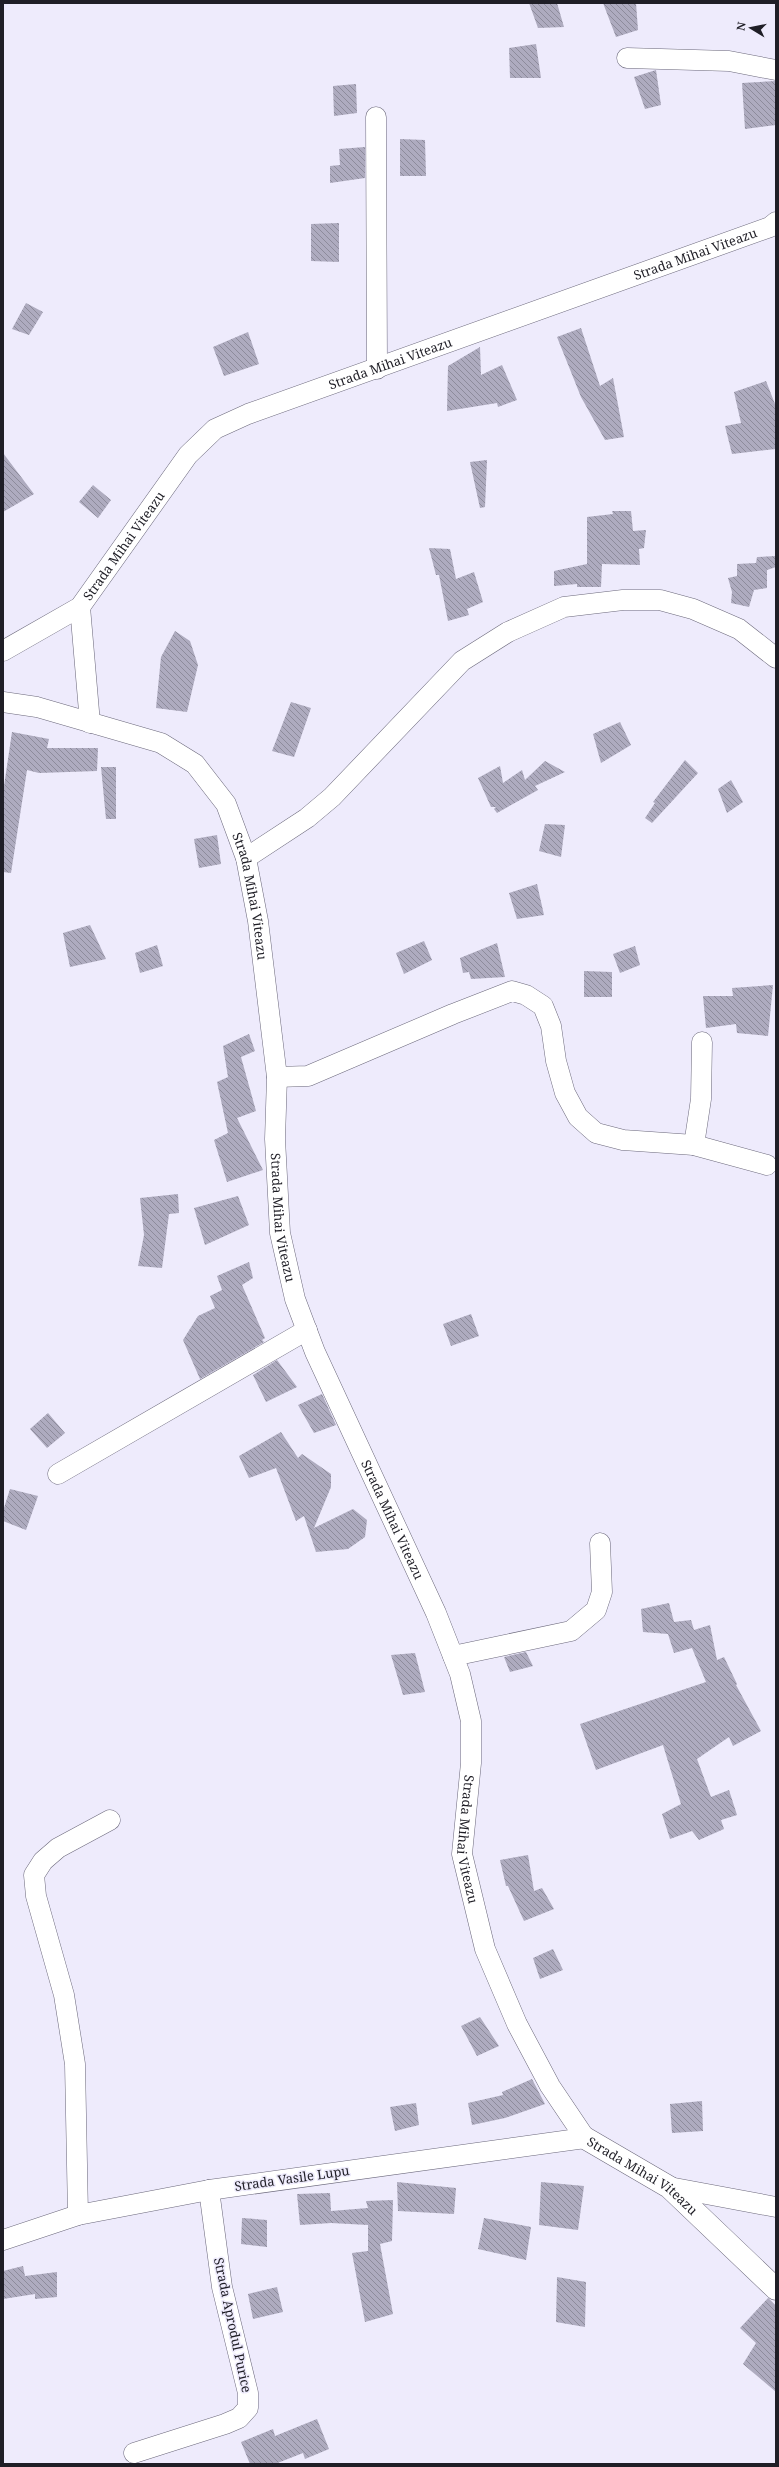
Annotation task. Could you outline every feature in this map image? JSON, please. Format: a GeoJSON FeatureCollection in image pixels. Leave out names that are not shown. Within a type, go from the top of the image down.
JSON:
{"type":"FeatureCollection","features":[{"type":"Feature","properties":{"kind":"street"},"geometry":{"type":"LineString","coordinates":[[627,58],[729,61],[776,70]]}},
{"type":"Feature","properties":{"kind":"street"},"geometry":{"type":"LineString","coordinates":[[376,116],[377,368]]}},
{"type":"Feature","properties":{"kind":"street","name":"Strada Mihai Viteazu"},"geometry":{"type":"LineString","coordinates":[[80,607],[188,455],[215,429],[248,414],[770,227],[776,222]]}},
{"type":"Feature","properties":{"kind":"street"},"geometry":{"type":"LineString","coordinates":[[246,858],[307,818],[332,797],[462,661],[508,632],[564,607],[623,600],[660,600],[693,610],[739,629],[776,658]]}},
{"type":"Feature","properties":{"kind":"street"},"geometry":{"type":"LineString","coordinates":[[3,651],[80,607],[90,722]]}},
{"type":"Feature","properties":{"kind":"street","name":"Strada Mihai Viteazu"},"geometry":{"type":"LineString","coordinates":[[3,702],[37,707],[161,743],[195,764],[226,804],[246,858],[258,921],[277,1076],[275,1139],[280,1233],[295,1299],[307,1330],[436,1612],[460,1674],[471,1721],[470,1763],[462,1854],[485,1949],[517,2024],[550,2086],[585,2138],[669,2187],[776,2290]]}},
{"type":"Feature","properties":{"kind":"street"},"geometry":{"type":"LineString","coordinates":[[277,1076],[308,1076],[453,1014],[512,992],[526,996],[543,1006],[551,1026],[556,1062],[565,1093],[578,1118],[596,1133],[623,1140],[694,1145],[767,1165]]}},
{"type":"Feature","properties":{"kind":"street"},"geometry":{"type":"LineString","coordinates":[[694,1145],[701,1099],[702,1042]]}},
{"type":"Feature","properties":{"kind":"street"},"geometry":{"type":"LineString","coordinates":[[58,1474],[307,1330]]}},
{"type":"Feature","properties":{"kind":"street"},"geometry":{"type":"LineString","coordinates":[[453,1656],[571,1631],[596,1610],[602,1592],[600,1543]]}},
{"type":"Feature","properties":{"kind":"street"},"geometry":{"type":"LineString","coordinates":[[78,2215],[75,2064],[64,1995],[36,1896],[34,1875],[43,1861],[58,1848],[110,1820]]}},
{"type":"Feature","properties":{"kind":"street","name":"Strada Vasile Lupu"},"geometry":{"type":"LineString","coordinates":[[3,2240],[78,2215],[209,2190],[585,2138]]}},
{"type":"Feature","properties":{"kind":"street"},"geometry":{"type":"LineString","coordinates":[[669,2187],[776,2207]]}},
{"type":"Feature","properties":{"kind":"street","name":"Strada Aprodul Purice"},"geometry":{"type":"LineString","coordinates":[[134,2453],[225,2424],[239,2418],[248,2408],[248,2393],[222,2287],[209,2190]]}},
{"type":"Feature","properties":{"kind":"building"},"geometry":{"type":"Polygon","coordinates":[[[529,3],[557,3],[564,27],[538,28],[529,3]]]}},
{"type":"Feature","properties":{"kind":"building"},"geometry":{"type":"Polygon","coordinates":[[[603,3],[636,3],[638,30],[616,37],[603,3]]]}},
{"type":"Feature","properties":{"kind":"building"},"geometry":{"type":"Polygon","coordinates":[[[536,44],[541,78],[510,78],[509,48],[536,44]]]}},
{"type":"Feature","properties":{"kind":"building"},"geometry":{"type":"Polygon","coordinates":[[[656,70],[661,105],[645,109],[634,77],[656,70]]]}},
{"type":"Feature","properties":{"kind":"building"},"geometry":{"type":"Polygon","coordinates":[[[776,81],[776,125],[745,129],[742,83],[776,81]]]}},
{"type":"Feature","properties":{"kind":"building"},"geometry":{"type":"Polygon","coordinates":[[[356,84],[357,113],[334,116],[333,86],[356,84]]]}},
{"type":"Feature","properties":{"kind":"building"},"geometry":{"type":"Polygon","coordinates":[[[400,139],[425,140],[426,176],[400,176],[400,139]]]}},
{"type":"Feature","properties":{"kind":"building"},"geometry":{"type":"Polygon","coordinates":[[[365,147],[365,178],[330,183],[330,166],[340,165],[339,149],[365,147]]]}},
{"type":"Feature","properties":{"kind":"building"},"geometry":{"type":"Polygon","coordinates":[[[339,223],[339,262],[311,261],[311,224],[339,223]]]}},
{"type":"Feature","properties":{"kind":"building"},"geometry":{"type":"Polygon","coordinates":[[[26,303],[43,312],[29,335],[12,329],[26,303]]]}},
{"type":"Feature","properties":{"kind":"building"},"geometry":{"type":"Polygon","coordinates":[[[581,328],[600,386],[613,378],[624,437],[605,440],[581,397],[557,337],[581,328]]]}},
{"type":"Feature","properties":{"kind":"building"},"geometry":{"type":"Polygon","coordinates":[[[248,332],[259,364],[224,376],[213,347],[248,332]]]}},
{"type":"Feature","properties":{"kind":"building"},"geometry":{"type":"Polygon","coordinates":[[[480,347],[481,375],[502,365],[517,400],[498,407],[497,403],[447,411],[448,366],[480,347]]]}},
{"type":"Feature","properties":{"kind":"building"},"geometry":{"type":"Polygon","coordinates":[[[766,381],[775,404],[776,449],[732,454],[725,426],[741,423],[734,392],[766,381]]]}},
{"type":"Feature","properties":{"kind":"building"},"geometry":{"type":"Polygon","coordinates":[[[3,453],[34,494],[3,512],[3,453]]]}},
{"type":"Feature","properties":{"kind":"building"},"geometry":{"type":"Polygon","coordinates":[[[487,460],[485,507],[480,508],[470,462],[487,460]]]}},
{"type":"Feature","properties":{"kind":"building"},"geometry":{"type":"Polygon","coordinates":[[[93,485],[111,500],[98,518],[79,502],[93,485]]]}},
{"type":"Feature","properties":{"kind":"building"},"geometry":{"type":"Polygon","coordinates":[[[612,511],[631,511],[633,531],[646,530],[644,548],[639,549],[640,565],[602,564],[601,587],[577,587],[577,584],[554,586],[554,571],[587,564],[587,517],[613,514],[612,511]]]}},
{"type":"Feature","properties":{"kind":"building"},"geometry":{"type":"Polygon","coordinates":[[[429,548],[450,549],[456,579],[474,572],[483,602],[467,609],[469,615],[448,621],[439,575],[436,575],[429,548]]]}},
{"type":"Feature","properties":{"kind":"building"},"geometry":{"type":"Polygon","coordinates":[[[776,556],[776,567],[767,570],[767,588],[754,590],[749,607],[731,603],[732,592],[728,578],[737,576],[737,564],[756,563],[757,557],[776,556]]]}},
{"type":"Feature","properties":{"kind":"building"},"geometry":{"type":"Polygon","coordinates":[[[175,631],[190,641],[198,665],[187,712],[156,708],[161,657],[175,631]]]}},
{"type":"Feature","properties":{"kind":"building"},"geometry":{"type":"Polygon","coordinates":[[[291,702],[311,708],[294,757],[272,751],[291,702]]]}},
{"type":"Feature","properties":{"kind":"building"},"geometry":{"type":"Polygon","coordinates":[[[620,722],[631,745],[601,763],[593,734],[620,722]]]}},
{"type":"Feature","properties":{"kind":"building"},"geometry":{"type":"Polygon","coordinates":[[[12,732],[49,739],[47,748],[98,748],[97,771],[39,773],[27,770],[11,873],[3,872],[3,793],[12,732]]]}},
{"type":"Feature","properties":{"kind":"building"},"geometry":{"type":"Polygon","coordinates":[[[685,760],[698,773],[652,823],[645,818],[655,803],[653,802],[685,760]]]}},
{"type":"Feature","properties":{"kind":"building"},"geometry":{"type":"Polygon","coordinates":[[[545,761],[565,772],[535,786],[538,790],[497,813],[494,809],[496,807],[491,807],[478,778],[500,766],[503,783],[522,770],[525,780],[545,761]]]}},
{"type":"Feature","properties":{"kind":"building"},"geometry":{"type":"Polygon","coordinates":[[[101,767],[116,767],[116,819],[106,819],[101,767]]]}},
{"type":"Feature","properties":{"kind":"building"},"geometry":{"type":"Polygon","coordinates":[[[731,780],[743,802],[727,813],[718,789],[731,780]]]}},
{"type":"Feature","properties":{"kind":"building"},"geometry":{"type":"Polygon","coordinates":[[[545,824],[565,825],[561,857],[539,851],[545,824]]]}},
{"type":"Feature","properties":{"kind":"building"},"geometry":{"type":"Polygon","coordinates":[[[217,835],[221,864],[199,868],[194,839],[217,835]]]}},
{"type":"Feature","properties":{"kind":"building"},"geometry":{"type":"Polygon","coordinates":[[[537,884],[544,915],[517,919],[509,893],[537,884]]]}},
{"type":"Feature","properties":{"kind":"building"},"geometry":{"type":"Polygon","coordinates":[[[90,925],[106,959],[70,967],[63,933],[90,925]]]}},
{"type":"Feature","properties":{"kind":"building"},"geometry":{"type":"Polygon","coordinates":[[[424,941],[432,960],[404,974],[396,953],[424,941]]]}},
{"type":"Feature","properties":{"kind":"building"},"geometry":{"type":"Polygon","coordinates":[[[497,943],[505,977],[471,979],[469,972],[463,973],[460,958],[497,943]]]}},
{"type":"Feature","properties":{"kind":"building"},"geometry":{"type":"Polygon","coordinates":[[[157,945],[163,966],[140,973],[135,953],[157,945]]]}},
{"type":"Feature","properties":{"kind":"building"},"geometry":{"type":"Polygon","coordinates":[[[635,946],[640,965],[620,973],[613,954],[635,946]]]}},
{"type":"Feature","properties":{"kind":"building"},"geometry":{"type":"Polygon","coordinates":[[[584,971],[612,972],[612,997],[584,997],[584,971]]]}},
{"type":"Feature","properties":{"kind":"building"},"geometry":{"type":"Polygon","coordinates":[[[773,985],[768,1036],[737,1033],[736,1024],[706,1028],[703,996],[733,996],[732,988],[773,985]]]}},
{"type":"Feature","properties":{"kind":"building"},"geometry":{"type":"Polygon","coordinates":[[[249,1034],[255,1051],[241,1057],[256,1111],[237,1118],[263,1170],[227,1182],[214,1140],[228,1133],[217,1082],[228,1077],[223,1046],[249,1034]]]}},
{"type":"Feature","properties":{"kind":"building"},"geometry":{"type":"Polygon","coordinates":[[[178,1194],[179,1213],[169,1214],[162,1268],[138,1266],[144,1235],[140,1198],[178,1194]]]}},
{"type":"Feature","properties":{"kind":"building"},"geometry":{"type":"Polygon","coordinates":[[[238,1196],[249,1225],[205,1245],[194,1208],[238,1196]]]}},
{"type":"Feature","properties":{"kind":"building"},"geometry":{"type":"Polygon","coordinates":[[[249,1262],[253,1278],[242,1285],[265,1338],[262,1340],[264,1342],[200,1379],[183,1340],[198,1316],[215,1308],[210,1296],[222,1290],[217,1276],[249,1262]]]}},
{"type":"Feature","properties":{"kind":"building"},"geometry":{"type":"Polygon","coordinates":[[[471,1314],[479,1336],[451,1346],[443,1324],[471,1314]]]}},
{"type":"Feature","properties":{"kind":"building"},"geometry":{"type":"Polygon","coordinates":[[[277,1360],[297,1387],[266,1402],[253,1375],[277,1360]]]}},
{"type":"Feature","properties":{"kind":"building"},"geometry":{"type":"Polygon","coordinates":[[[322,1394],[336,1425],[314,1433],[298,1405],[322,1394]]]}},
{"type":"Feature","properties":{"kind":"building"},"geometry":{"type":"Polygon","coordinates":[[[48,1413],[65,1433],[47,1448],[30,1429],[48,1413]]]}},
{"type":"Feature","properties":{"kind":"building"},"geometry":{"type":"Polygon","coordinates":[[[281,1432],[298,1458],[302,1454],[331,1474],[331,1487],[314,1528],[353,1509],[367,1520],[365,1537],[348,1549],[316,1552],[304,1516],[296,1521],[276,1468],[249,1478],[239,1456],[281,1432]]]}},
{"type":"Feature","properties":{"kind":"building"},"geometry":{"type":"Polygon","coordinates":[[[10,1489],[38,1496],[26,1530],[3,1521],[3,1511],[10,1489]]]}},
{"type":"Feature","properties":{"kind":"building"},"geometry":{"type":"Polygon","coordinates":[[[669,1603],[674,1622],[691,1620],[694,1630],[710,1625],[717,1660],[724,1657],[737,1684],[736,1685],[761,1731],[733,1746],[729,1737],[697,1759],[711,1797],[729,1790],[737,1815],[721,1820],[724,1829],[699,1840],[692,1831],[670,1839],[662,1814],[681,1804],[663,1745],[596,1770],[580,1724],[706,1682],[692,1648],[674,1653],[668,1634],[643,1632],[641,1609],[669,1603]]]}},
{"type":"Feature","properties":{"kind":"building"},"geometry":{"type":"Polygon","coordinates":[[[526,1652],[533,1666],[510,1672],[504,1657],[526,1652]]]}},
{"type":"Feature","properties":{"kind":"building"},"geometry":{"type":"Polygon","coordinates":[[[415,1653],[425,1692],[403,1695],[391,1655],[415,1653]]]}},
{"type":"Feature","properties":{"kind":"building"},"geometry":{"type":"Polygon","coordinates":[[[528,1855],[534,1891],[542,1888],[554,1909],[524,1921],[508,1886],[506,1886],[500,1860],[528,1855]]]}},
{"type":"Feature","properties":{"kind":"building"},"geometry":{"type":"Polygon","coordinates":[[[553,1949],[563,1970],[540,1979],[533,1958],[553,1949]]]}},
{"type":"Feature","properties":{"kind":"building"},"geometry":{"type":"Polygon","coordinates":[[[480,2017],[499,2046],[477,2056],[461,2026],[480,2017]]]}},
{"type":"Feature","properties":{"kind":"building"},"geometry":{"type":"Polygon","coordinates":[[[532,2079],[545,2104],[505,2118],[472,2125],[468,2103],[503,2095],[502,2092],[532,2079]]]}},
{"type":"Feature","properties":{"kind":"building"},"geometry":{"type":"Polygon","coordinates":[[[702,2101],[703,2131],[672,2133],[670,2104],[702,2101]]]}},
{"type":"Feature","properties":{"kind":"building"},"geometry":{"type":"Polygon","coordinates":[[[416,2103],[419,2125],[395,2131],[390,2107],[416,2103]]]}},
{"type":"Feature","properties":{"kind":"building"},"geometry":{"type":"Polygon","coordinates":[[[397,2182],[456,2188],[454,2214],[398,2211],[397,2182]]]}},
{"type":"Feature","properties":{"kind":"building"},"geometry":{"type":"Polygon","coordinates":[[[541,2182],[584,2186],[578,2230],[539,2225],[541,2182]]]}},
{"type":"Feature","properties":{"kind":"building"},"geometry":{"type":"Polygon","coordinates":[[[330,2193],[331,2211],[368,2208],[366,2201],[393,2200],[392,2241],[380,2244],[393,2314],[365,2322],[352,2253],[368,2251],[368,2225],[331,2223],[300,2225],[297,2194],[330,2193]]]}},
{"type":"Feature","properties":{"kind":"building"},"geometry":{"type":"Polygon","coordinates":[[[242,2218],[267,2220],[267,2247],[241,2244],[242,2218]]]}},
{"type":"Feature","properties":{"kind":"building"},"geometry":{"type":"Polygon","coordinates":[[[484,2218],[531,2227],[526,2260],[478,2249],[484,2218]]]}},
{"type":"Feature","properties":{"kind":"building"},"geometry":{"type":"Polygon","coordinates":[[[23,2266],[25,2276],[57,2272],[57,2297],[35,2299],[35,2294],[3,2299],[3,2271],[23,2266]]]}},
{"type":"Feature","properties":{"kind":"building"},"geometry":{"type":"Polygon","coordinates":[[[557,2277],[586,2282],[585,2327],[556,2322],[557,2277]]]}},
{"type":"Feature","properties":{"kind":"building"},"geometry":{"type":"Polygon","coordinates":[[[277,2287],[283,2312],[253,2319],[248,2294],[277,2287]]]}},
{"type":"Feature","properties":{"kind":"building"},"geometry":{"type":"Polygon","coordinates":[[[768,2298],[776,2306],[776,2392],[743,2364],[756,2343],[740,2328],[768,2298]]]}},
{"type":"Feature","properties":{"kind":"building"},"geometry":{"type":"Polygon","coordinates":[[[317,2419],[329,2449],[305,2459],[303,2453],[275,2464],[250,2464],[241,2442],[273,2429],[275,2436],[317,2419]]]}}]}
